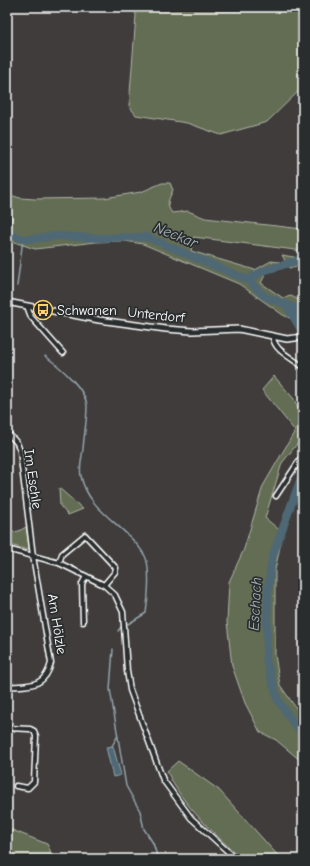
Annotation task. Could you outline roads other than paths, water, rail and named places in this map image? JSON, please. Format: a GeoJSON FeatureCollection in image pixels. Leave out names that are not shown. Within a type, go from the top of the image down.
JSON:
{"type":"FeatureCollection","features":[{"type":"Feature","properties":{"kind":"street","name":"Unterdorf"},"geometry":{"type":"LineString","coordinates":[[7,302],[99,320],[166,329],[239,329],[273,337],[287,339],[302,338]]}},
{"type":"Feature","properties":{"kind":"street"},"geometry":{"type":"LineString","coordinates":[[27,306],[31,317],[63,353]]}},
{"type":"Feature","properties":{"kind":"street"},"geometry":{"type":"LineString","coordinates":[[273,337],[277,348],[303,367]]}},
{"type":"Feature","properties":{"kind":"street","name":"Im Eschle"},"geometry":{"type":"LineString","coordinates":[[7,432],[17,443],[20,451],[33,556]]}},
{"type":"Feature","properties":{"kind":"street"},"geometry":{"type":"LineString","coordinates":[[276,496],[303,454]]}},
{"type":"Feature","properties":{"kind":"street"},"geometry":{"type":"LineString","coordinates":[[59,564],[62,554],[85,535],[116,568],[115,572],[104,585]]}},
{"type":"Feature","properties":{"kind":"street"},"geometry":{"type":"LineString","coordinates":[[7,548],[59,564],[104,585],[115,595],[123,612],[126,672],[130,690],[163,780],[191,818],[236,859]]}},
{"type":"Feature","properties":{"kind":"street","name":"Am Hölzle"},"geometry":{"type":"LineString","coordinates":[[7,686],[32,684],[43,681],[48,675],[52,663],[33,556]]}},
{"type":"Feature","properties":{"kind":"street"},"geometry":{"type":"LineString","coordinates":[[83,622],[82,584],[86,576]]}},
{"type":"Feature","properties":{"kind":"street"},"geometry":{"type":"LineString","coordinates":[[7,728],[30,729],[34,731],[36,736],[34,782],[28,788],[16,786]]}},
{"type":"Feature","properties":{"kind":"water"},"geometry":{"type":"Polygon","coordinates":[[[113,746],[121,775],[113,777],[106,747],[113,746]]]}},
{"type":"Feature","properties":{"kind":"waterway","name":"Neckar"},"geometry":{"type":"LineString","coordinates":[[7,233],[23,239],[56,236],[101,238],[147,237],[248,280],[263,271],[303,259]]}},
{"type":"Feature","properties":{"kind":"waterway"},"geometry":{"type":"LineString","coordinates":[[17,286],[23,239]]}},
{"type":"Feature","properties":{"kind":"waterway","name":"Eschach"},"geometry":{"type":"LineString","coordinates":[[248,280],[264,296],[303,311]]}},
{"type":"Feature","properties":{"kind":"waterway","name":"Eschach"},"geometry":{"type":"LineString","coordinates":[[287,306],[303,333]]}},
{"type":"Feature","properties":{"kind":"waterway"},"geometry":{"type":"LineString","coordinates":[[45,356],[71,378],[82,392],[85,399],[87,406],[87,417],[80,470],[85,489],[100,509],[138,545],[147,561],[148,600],[146,613],[128,624]]}},
{"type":"Feature","properties":{"kind":"waterway","name":"Eschach"},"geometry":{"type":"LineString","coordinates":[[303,472],[272,558],[268,589],[266,660],[278,700],[294,724],[303,733]]}},
{"type":"Feature","properties":{"kind":"waterway"},"geometry":{"type":"LineString","coordinates":[[118,631],[121,627]]}},
{"type":"Feature","properties":{"kind":"waterway"},"geometry":{"type":"LineString","coordinates":[[113,649],[110,689],[126,786],[140,811],[144,829],[153,843],[158,859]]}},
{"type":"Feature","properties":{"kind":"waterway"},"geometry":{"type":"LineString","coordinates":[[112,746],[117,737]]}},
{"type":"Feature","properties":{"kind":"place","name":"Schwanen"},"geometry":{"type":"Point","coordinates":[43,310]}}]}
